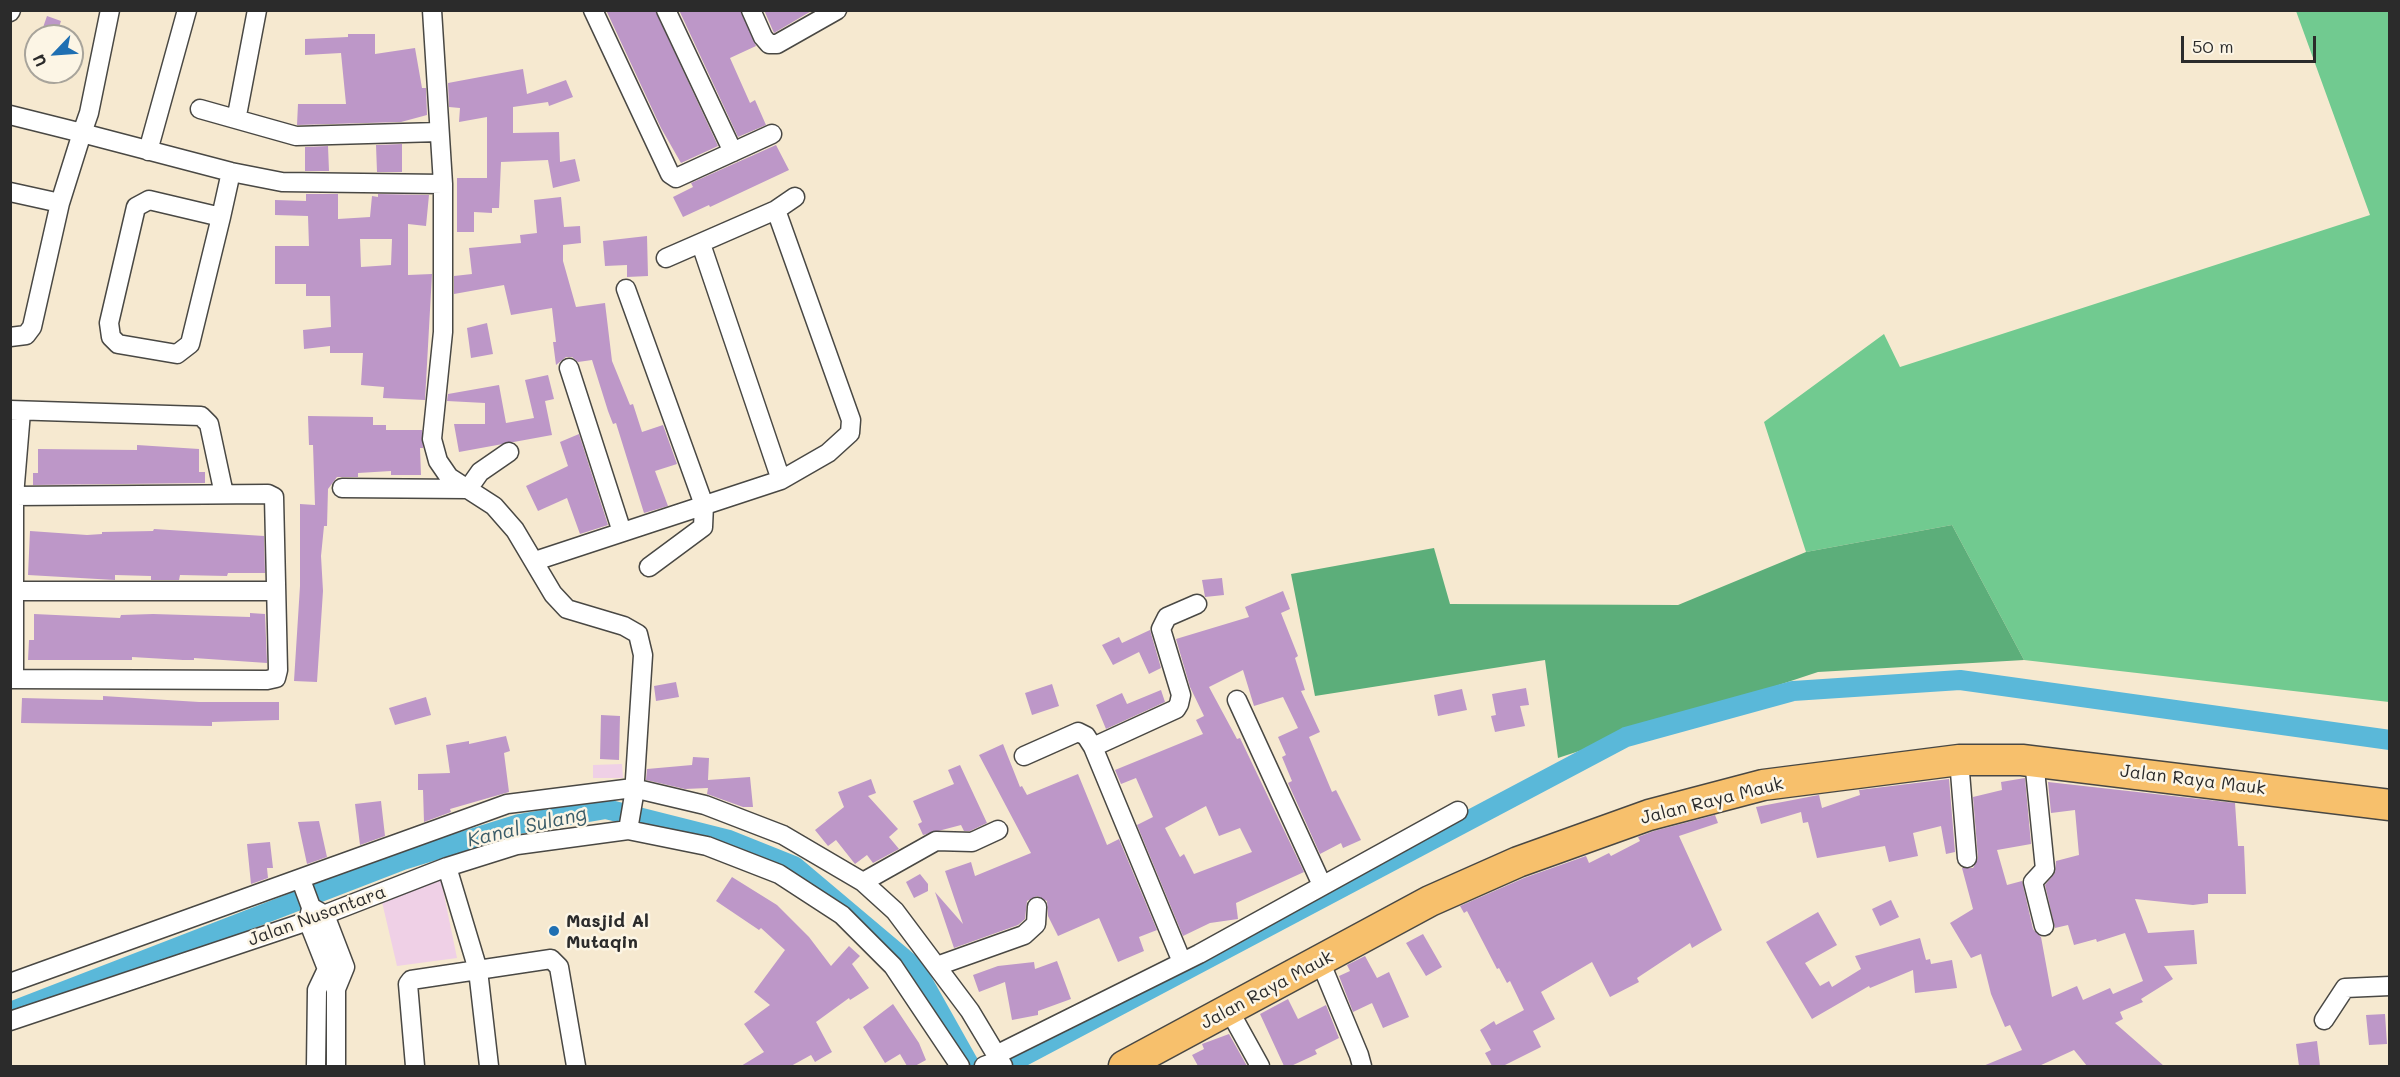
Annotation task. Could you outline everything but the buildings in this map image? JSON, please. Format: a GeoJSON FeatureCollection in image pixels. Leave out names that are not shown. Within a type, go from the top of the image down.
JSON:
{"type":"FeatureCollection","features":[{"type":"Feature","properties":{"kind":"main road","name":"Jalan Raya Mauk"},"geometry":{"type":"LineString","coordinates":[[1124,1066],[1430,902],[1518,862],[1649,816],[1763,784],[1959,760],[2034,760],[2390,804]]}},
{"type":"Feature","properties":{"kind":"street"},"geometry":{"type":"LineString","coordinates":[[10,337],[26,335],[32,327],[60,203],[89,113],[110,10]]}},
{"type":"Feature","properties":{"kind":"street"},"geometry":{"type":"LineString","coordinates":[[148,151],[187,10]]}},
{"type":"Feature","properties":{"kind":"street"},"geometry":{"type":"LineString","coordinates":[[238,111],[257,10]]}},
{"type":"Feature","properties":{"kind":"street"},"geometry":{"type":"LineString","coordinates":[[432,10],[443,184],[443,332],[432,440],[438,461],[449,477],[494,506],[515,530],[553,594],[567,609],[624,626],[638,634],[643,655],[629,826]]}},
{"type":"Feature","properties":{"kind":"street"},"geometry":{"type":"LineString","coordinates":[[593,10],[670,174],[676,178],[682,177],[772,134]]}},
{"type":"Feature","properties":{"kind":"street"},"geometry":{"type":"LineString","coordinates":[[666,10],[733,153]]}},
{"type":"Feature","properties":{"kind":"street"},"geometry":{"type":"LineString","coordinates":[[750,10],[769,44],[777,44],[837,10]]}},
{"type":"Feature","properties":{"kind":"street"},"geometry":{"type":"LineString","coordinates":[[200,109],[296,136],[439,132]]}},
{"type":"Feature","properties":{"kind":"street"},"geometry":{"type":"LineString","coordinates":[[10,115],[231,172],[282,182],[443,184]]}},
{"type":"Feature","properties":{"kind":"street"},"geometry":{"type":"LineString","coordinates":[[221,217],[149,200],[136,207],[109,323],[111,337],[118,344],[177,354],[186,350],[190,344],[221,217],[231,172]]}},
{"type":"Feature","properties":{"kind":"street"},"geometry":{"type":"LineString","coordinates":[[10,192],[60,203]]}},
{"type":"Feature","properties":{"kind":"street"},"geometry":{"type":"LineString","coordinates":[[666,258],[776,210],[795,197]]}},
{"type":"Feature","properties":{"kind":"street"},"geometry":{"type":"LineString","coordinates":[[535,561],[781,480],[828,453],[850,434],[851,420],[776,210]]}},
{"type":"Feature","properties":{"kind":"street"},"geometry":{"type":"LineString","coordinates":[[701,244],[781,480]]}},
{"type":"Feature","properties":{"kind":"street"},"geometry":{"type":"LineString","coordinates":[[626,289],[704,505],[703,527],[649,567]]}},
{"type":"Feature","properties":{"kind":"street"},"geometry":{"type":"LineString","coordinates":[[569,369],[622,532]]}},
{"type":"Feature","properties":{"kind":"street"},"geometry":{"type":"LineString","coordinates":[[14,496],[268,494],[274,497],[278,670],[276,678],[267,680],[12,679],[14,496],[16,411],[201,416],[209,424],[224,494]]}},
{"type":"Feature","properties":{"kind":"street"},"geometry":{"type":"LineString","coordinates":[[468,489],[480,472],[509,452]]}},
{"type":"Feature","properties":{"kind":"street"},"geometry":{"type":"LineString","coordinates":[[342,488],[468,489]]}},
{"type":"Feature","properties":{"kind":"street"},"geometry":{"type":"LineString","coordinates":[[13,591],[275,591]]}},
{"type":"Feature","properties":{"kind":"street"},"geometry":{"type":"LineString","coordinates":[[1093,747],[1176,709],[1181,695],[1161,629],[1167,616],[1197,604]]}},
{"type":"Feature","properties":{"kind":"street"},"geometry":{"type":"LineString","coordinates":[[1237,700],[1322,885]]}},
{"type":"Feature","properties":{"kind":"street"},"geometry":{"type":"LineString","coordinates":[[1024,756],[1078,732],[1083,734],[1093,747],[1182,962]]}},
{"type":"Feature","properties":{"kind":"street"},"geometry":{"type":"LineString","coordinates":[[1959,760],[1967,858]]}},
{"type":"Feature","properties":{"kind":"street"},"geometry":{"type":"LineString","coordinates":[[2034,760],[2045,869],[2033,882],[2044,926]]}},
{"type":"Feature","properties":{"kind":"street"},"geometry":{"type":"LineString","coordinates":[[10,983],[302,884],[507,804],[633,792],[705,805],[783,835],[863,882],[895,910],[937,966],[996,1062],[1458,811]]}},
{"type":"Feature","properties":{"kind":"street","name":"Jalan Nusantara"},"geometry":{"type":"LineString","coordinates":[[10,1021],[447,867],[517,845],[629,826],[707,846],[769,870],[842,915],[893,966],[960,1066]]}},
{"type":"Feature","properties":{"kind":"street"},"geometry":{"type":"LineString","coordinates":[[863,882],[936,841],[972,842],[998,830]]}},
{"type":"Feature","properties":{"kind":"street"},"geometry":{"type":"LineString","coordinates":[[447,867],[478,970],[489,1066]]}},
{"type":"Feature","properties":{"kind":"street"},"geometry":{"type":"LineString","coordinates":[[302,884],[315,914],[345,967],[336,989],[336,1066]]}},
{"type":"Feature","properties":{"kind":"street"},"geometry":{"type":"LineString","coordinates":[[937,966],[1024,935],[1036,924],[1037,907]]}},
{"type":"Feature","properties":{"kind":"street"},"geometry":{"type":"LineString","coordinates":[[315,914],[327,969],[317,990],[316,1066]]}},
{"type":"Feature","properties":{"kind":"street"},"geometry":{"type":"LineString","coordinates":[[415,1066],[410,981],[414,978],[552,959],[556,961],[576,1066]]}},
{"type":"Feature","properties":{"kind":"street"},"geometry":{"type":"LineString","coordinates":[[1320,961],[1362,1066]]}},
{"type":"Feature","properties":{"kind":"street"},"geometry":{"type":"LineString","coordinates":[[2324,1020],[2345,988],[2390,986]]}},
{"type":"Feature","properties":{"kind":"street"},"geometry":{"type":"LineString","coordinates":[[317,990],[336,989]]}},
{"type":"Feature","properties":{"kind":"street"},"geometry":{"type":"LineString","coordinates":[[1229,1010],[1260,1066]]}},
{"type":"Feature","properties":{"kind":"shaded area"},"geometry":{"type":"Polygon","coordinates":[[[622,764],[623,778],[593,778],[593,765],[622,764]]]}},
{"type":"Feature","properties":{"kind":"shaded area"},"geometry":{"type":"Polygon","coordinates":[[[441,880],[457,958],[397,966],[382,902],[441,880]]]}},
{"type":"Feature","properties":{"kind":"green space"},"geometry":{"type":"Polygon","coordinates":[[[2296,11],[2389,11],[2389,702],[2024,660],[1952,525],[1806,552],[1764,422],[1884,334],[1900,367],[2370,215],[2296,11]]]}},
{"type":"Feature","properties":{"kind":"green space"},"geometry":{"type":"Polygon","coordinates":[[[1952,525],[2024,660],[1818,672],[1558,758],[1545,660],[1315,696],[1291,574],[1434,548],[1450,604],[1678,605],[1806,552],[1952,525]]]}},
{"type":"Feature","properties":{"kind":"waterway"},"geometry":{"type":"LineString","coordinates":[[1005,1066],[1626,737],[1793,691],[1960,680],[2390,740]]}},
{"type":"Feature","properties":{"kind":"waterway","name":"Kanal Sulang"},"geometry":{"type":"LineString","coordinates":[[10,1012],[403,860],[519,824],[606,809],[729,840],[794,866],[915,968],[970,1066]]}},
{"type":"Feature","properties":{"kind":"place","name":"Masjid Al Mutaqin"},"geometry":{"type":"Point","coordinates":[554,931]}}]}
